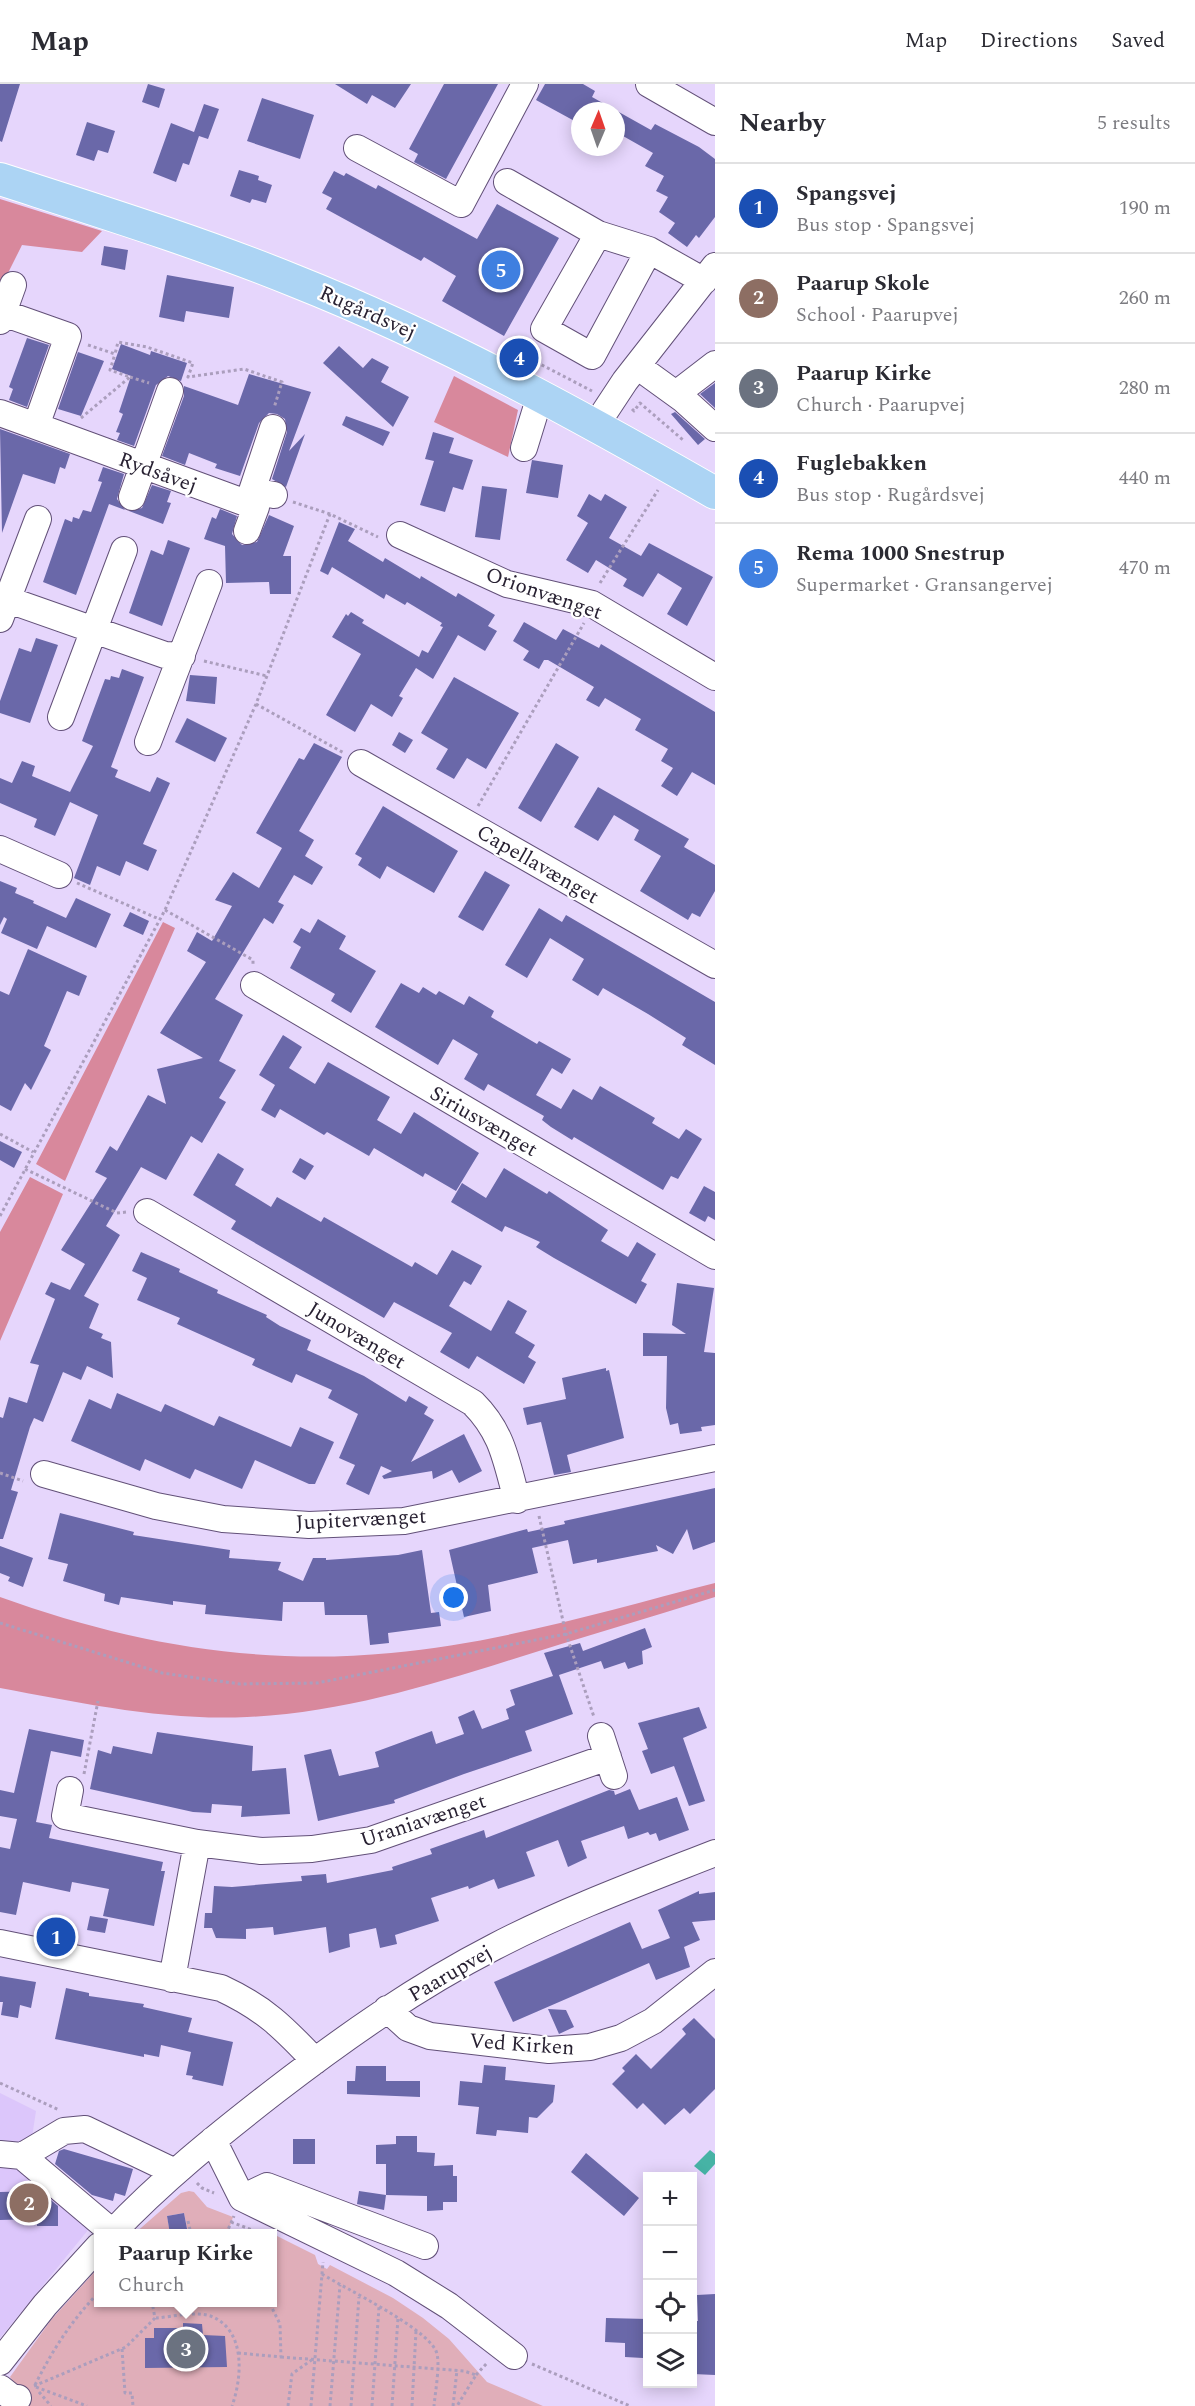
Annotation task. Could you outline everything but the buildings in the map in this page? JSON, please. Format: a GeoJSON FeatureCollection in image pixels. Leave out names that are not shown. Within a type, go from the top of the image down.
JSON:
{"type":"FeatureCollection","features":[{"type":"Feature","properties":{"kind":"main road","name":"Rugårdsvej"},"geometry":{"type":"LineString","coordinates":[[0,179],[150,228],[294,280],[430,340],[507,363],[540,396],[715,493]]}},
{"type":"Feature","properties":{"kind":"street"},"geometry":{"type":"LineString","coordinates":[[357,148],[461,204],[525,84]]}},
{"type":"Feature","properties":{"kind":"street"},"geometry":{"type":"LineString","coordinates":[[648,84],[715,122]]}},
{"type":"Feature","properties":{"kind":"street"},"geometry":{"type":"LineString","coordinates":[[507,182],[598,234],[650,250],[707,285],[637,366],[596,425]]}},
{"type":"Feature","properties":{"kind":"street"},"geometry":{"type":"LineString","coordinates":[[598,234],[544,329],[592,356],[650,250]]}},
{"type":"Feature","properties":{"kind":"street"},"geometry":{"type":"LineString","coordinates":[[13,285],[2,317],[68,336],[46,431]]}},
{"type":"Feature","properties":{"kind":"street"},"geometry":{"type":"LineString","coordinates":[[676,394],[715,364]]}},
{"type":"Feature","properties":{"kind":"street"},"geometry":{"type":"LineString","coordinates":[[637,366],[676,394],[715,428]]}},
{"type":"Feature","properties":{"kind":"street"},"geometry":{"type":"LineString","coordinates":[[132,497],[170,391]]}},
{"type":"Feature","properties":{"kind":"street"},"geometry":{"type":"LineString","coordinates":[[524,448],[540,396]]}},
{"type":"Feature","properties":{"kind":"street","name":"Rydsåvej"},"geometry":{"type":"LineString","coordinates":[[0,413],[142,466],[257,496]]}},
{"type":"Feature","properties":{"kind":"street"},"geometry":{"type":"LineString","coordinates":[[247,531],[256,507],[273,428]]}},
{"type":"Feature","properties":{"kind":"street"},"geometry":{"type":"LineString","coordinates":[[38,519],[2,605],[94,630],[165,655],[182,656]]}},
{"type":"Feature","properties":{"kind":"street","name":"Orionvænget"},"geometry":{"type":"LineString","coordinates":[[400,535],[507,584],[592,604],[715,677]]}},
{"type":"Feature","properties":{"kind":"street"},"geometry":{"type":"LineString","coordinates":[[61,717],[124,550]]}},
{"type":"Feature","properties":{"kind":"street"},"geometry":{"type":"LineString","coordinates":[[148,742],[209,583]]}},
{"type":"Feature","properties":{"kind":"street","name":"Capellavænget"},"geometry":{"type":"LineString","coordinates":[[361,763],[715,965]]}},
{"type":"Feature","properties":{"kind":"street"},"geometry":{"type":"LineString","coordinates":[[0,849],[59,875]]}},
{"type":"Feature","properties":{"kind":"street","name":"Siriusvænget"},"geometry":{"type":"LineString","coordinates":[[254,985],[715,1256]]}},
{"type":"Feature","properties":{"kind":"street","name":"Junovænget"},"geometry":{"type":"LineString","coordinates":[[147,1212],[473,1403],[489,1419],[502,1442],[525,1498]]}},
{"type":"Feature","properties":{"kind":"street","name":"Jupitervænget"},"geometry":{"type":"LineString","coordinates":[[44,1473],[167,1508],[223,1519],[309,1525],[404,1521],[715,1458]]}},
{"type":"Feature","properties":{"kind":"street","name":"Uraniavænget"},"geometry":{"type":"LineString","coordinates":[[70,1790],[65,1816],[197,1843],[261,1851],[312,1849],[371,1840],[608,1756]]}},
{"type":"Feature","properties":{"kind":"street"},"geometry":{"type":"LineString","coordinates":[[172,1979],[197,1843]]}},
{"type":"Feature","properties":{"kind":"street","name":"Paarupvej"},"geometry":{"type":"LineString","coordinates":[[115,2229],[175,2172],[213,2140],[387,2009],[494,1947],[584,1904],[715,1853]]}},
{"type":"Feature","properties":{"kind":"street"},"geometry":{"type":"LineString","coordinates":[[0,1943],[220,1988],[251,2002],[276,2020],[315,2061]]}},
{"type":"Feature","properties":{"kind":"street","name":"Ved Kirken"},"geometry":{"type":"LineString","coordinates":[[387,2009],[408,2028],[430,2036],[549,2050],[590,2048],[621,2038],[653,2021],[715,1972]]}},
{"type":"Feature","properties":{"kind":"street"},"geometry":{"type":"LineString","coordinates":[[98,2229],[11,2155],[64,2132],[85,2129],[175,2172]]}},
{"type":"Feature","properties":{"kind":"street"},"geometry":{"type":"LineString","coordinates":[[213,2140],[242,2198],[396,2273],[449,2306],[514,2356]]}},
{"type":"Feature","properties":{"kind":"street"},"geometry":{"type":"LineString","coordinates":[[242,2198],[267,2186],[425,2246]]}},
{"type":"Feature","properties":{"kind":"street","name":"Paarupvej"},"geometry":{"type":"LineString","coordinates":[[0,2362],[45,2305],[94,2251]]}},
{"type":"Feature","properties":{"kind":"path"},"geometry":{"type":"LineString","coordinates":[[544,329],[526,333],[507,363],[595,393],[602,390],[634,411],[640,403],[683,440]]}},
{"type":"Feature","properties":{"kind":"path"},"geometry":{"type":"LineString","coordinates":[[68,338],[115,354]]}},
{"type":"Feature","properties":{"kind":"path"},"geometry":{"type":"LineString","coordinates":[[46,431],[61,423],[84,417],[130,377],[110,370],[118,342],[193,363],[188,377],[244,369],[282,382],[267,426],[273,428]]}},
{"type":"Feature","properties":{"kind":"path"},"geometry":{"type":"LineString","coordinates":[[468,824],[582,628],[604,573],[661,486]]}},
{"type":"Feature","properties":{"kind":"path"},"geometry":{"type":"LineString","coordinates":[[257,496],[330,514],[382,539],[400,535]]}},
{"type":"Feature","properties":{"kind":"path"},"geometry":{"type":"LineString","coordinates":[[0,1216],[165,910],[256,704],[330,514]]}},
{"type":"Feature","properties":{"kind":"path"},"geometry":{"type":"LineString","coordinates":[[182,656],[267,676]]}},
{"type":"Feature","properties":{"kind":"path"},"geometry":{"type":"LineString","coordinates":[[256,704],[361,763]]}},
{"type":"Feature","properties":{"kind":"path"},"geometry":{"type":"LineString","coordinates":[[59,875],[159,920]]}},
{"type":"Feature","properties":{"kind":"path"},"geometry":{"type":"LineString","coordinates":[[165,910],[253,960],[254,985]]}},
{"type":"Feature","properties":{"kind":"path"},"geometry":{"type":"LineString","coordinates":[[0,1134],[33,1152]]}},
{"type":"Feature","properties":{"kind":"path"},"geometry":{"type":"LineString","coordinates":[[25,1169],[117,1213],[147,1212]]}},
{"type":"Feature","properties":{"kind":"path"},"geometry":{"type":"LineString","coordinates":[[525,1498],[566,1634],[608,1756]]}},
{"type":"Feature","properties":{"kind":"path"},"geometry":{"type":"LineString","coordinates":[[0,1623],[162,1673],[240,1684],[317,1683],[566,1634],[715,1590]]}},
{"type":"Feature","properties":{"kind":"path"},"geometry":{"type":"LineString","coordinates":[[70,1790],[83,1780],[98,1701]]}},
{"type":"Feature","properties":{"kind":"path"},"geometry":{"type":"LineString","coordinates":[[0,2083],[47,2106]]}},
{"type":"Feature","properties":{"kind":"path"},"geometry":{"type":"LineString","coordinates":[[188,2221],[190,2229]]}},
{"type":"Feature","properties":{"kind":"path"},"geometry":{"type":"LineString","coordinates":[[231,2222],[249,2229]]}},
{"type":"Feature","properties":{"kind":"path"},"geometry":{"type":"LineString","coordinates":[[311,2406],[326,2239]]}},
{"type":"Feature","properties":{"kind":"path"},"geometry":{"type":"LineString","coordinates":[[322,2274],[398,2318],[417,2331],[437,2352],[434,2406]]}},
{"type":"Feature","properties":{"kind":"path"},"geometry":{"type":"LineString","coordinates":[[330,2406],[340,2285]]}},
{"type":"Feature","properties":{"kind":"path"},"geometry":{"type":"LineString","coordinates":[[351,2406],[359,2296]]}},
{"type":"Feature","properties":{"kind":"path"},"geometry":{"type":"LineString","coordinates":[[17,2391],[53,2348],[75,2316],[94,2297]]}},
{"type":"Feature","properties":{"kind":"path"},"geometry":{"type":"LineString","coordinates":[[153,2307],[155,2318]]}},
{"type":"Feature","properties":{"kind":"path"},"geometry":{"type":"LineString","coordinates":[[272,2307],[280,2324],[280,2357]]}},
{"type":"Feature","properties":{"kind":"path"},"geometry":{"type":"LineString","coordinates":[[372,2406],[379,2307]]}},
{"type":"Feature","properties":{"kind":"path"},"geometry":{"type":"LineString","coordinates":[[17,2391],[122,2349],[155,2318],[198,2315],[213,2317],[232,2335],[238,2353],[239,2385],[232,2406]]}},
{"type":"Feature","properties":{"kind":"path"},"geometry":{"type":"LineString","coordinates":[[392,2406],[398,2318]]}},
{"type":"Feature","properties":{"kind":"path"},"geometry":{"type":"LineString","coordinates":[[412,2406],[417,2331]]}},
{"type":"Feature","properties":{"kind":"path"},"geometry":{"type":"LineString","coordinates":[[122,2349],[125,2392],[132,2393],[133,2406]]}},
{"type":"Feature","properties":{"kind":"path"},"geometry":{"type":"LineString","coordinates":[[238,2353],[457,2370],[476,2375],[455,2406]]}},
{"type":"Feature","properties":{"kind":"path"},"geometry":{"type":"LineString","coordinates":[[514,2356],[630,2406]]}},
{"type":"Feature","properties":{"kind":"path"},"geometry":{"type":"LineString","coordinates":[[288,2406],[292,2374],[314,2359]]}},
{"type":"Feature","properties":{"kind":"path"},"geometry":{"type":"LineString","coordinates":[[455,2406],[457,2370]]}},
{"type":"Feature","properties":{"kind":"path"},"geometry":{"type":"LineString","coordinates":[[17,2391],[46,2401],[51,2406]]}},
{"type":"Feature","properties":{"kind":"path"},"geometry":{"type":"LineString","coordinates":[[17,2391],[87,2406]]}},
{"type":"Feature","properties":{"kind":"path"},"geometry":{"type":"LineString","coordinates":[[45,2406],[46,2401]]}},
{"type":"Feature","properties":{"kind":"shaded area"},"geometry":{"type":"Polygon","coordinates":[[[0,199],[102,231],[82,252],[22,245],[0,289],[0,199]]]}},
{"type":"Feature","properties":{"kind":"shaded area"},"geometry":{"type":"Polygon","coordinates":[[[454,376],[518,410],[508,457],[434,422],[454,376]]]}},
{"type":"Feature","properties":{"kind":"shaded area"},"geometry":{"type":"Polygon","coordinates":[[[163,922],[175,928],[65,1181],[36,1164],[163,922]]]}},
{"type":"Feature","properties":{"kind":"shaded area"},"geometry":{"type":"Polygon","coordinates":[[[30,1177],[63,1194],[0,1341],[0,1232],[30,1177]]]}},
{"type":"Feature","properties":{"kind":"shaded area"},"geometry":{"type":"Polygon","coordinates":[[[715,1583],[715,1597],[443,1681],[346,1705],[280,1715],[216,1718],[154,1714],[0,1688],[0,1597],[96,1627],[192,1647],[241,1653],[340,1656],[391,1653],[473,1642],[514,1634],[715,1583]]]}},
{"type":"Feature","properties":{"kind":"shaded area"},"geometry":{"type":"Polygon","coordinates":[[[0,2093],[36,2111],[26,2176],[88,2230],[0,2338],[0,2093]]]}},
{"type":"Feature","properties":{"kind":"shaded area"},"geometry":{"type":"Polygon","coordinates":[[[710,2150],[715,2154],[715,2164],[705,2175],[694,2166],[710,2150]]]}},
{"type":"Feature","properties":{"kind":"shaded area"},"geometry":{"type":"Polygon","coordinates":[[[194,2192],[207,2207],[233,2217],[229,2229],[187,2229],[184,2213],[167,2216],[169,2229],[140,2229],[181,2193],[194,2192]]]}},
{"type":"Feature","properties":{"kind":"shaded area"},"geometry":{"type":"Polygon","coordinates":[[[277,2236],[315,2255],[318,2264],[327,2269],[330,2265],[393,2298],[449,2339],[487,2382],[543,2406],[22,2406],[18,2388],[10,2377],[51,2320],[94,2273],[94,2307],[277,2307],[277,2236]]]}},
{"type":"Feature","properties":{"kind":"place","name":"Rema 1000 Snestrup"},"geometry":{"type":"Point","coordinates":[501,270]}},
{"type":"Feature","properties":{"kind":"place","name":"Fuglebakken"},"geometry":{"type":"Point","coordinates":[519,358]}},
{"type":"Feature","properties":{"kind":"place","name":"Spangsvej"},"geometry":{"type":"Point","coordinates":[56,1937]}},
{"type":"Feature","properties":{"kind":"place","name":"Paarup Skole"},"geometry":{"type":"Point","coordinates":[29,2203]}},
{"type":"Feature","properties":{"kind":"place","name":"Paarup Kirke"},"geometry":{"type":"Point","coordinates":[186,2349]}}]}
